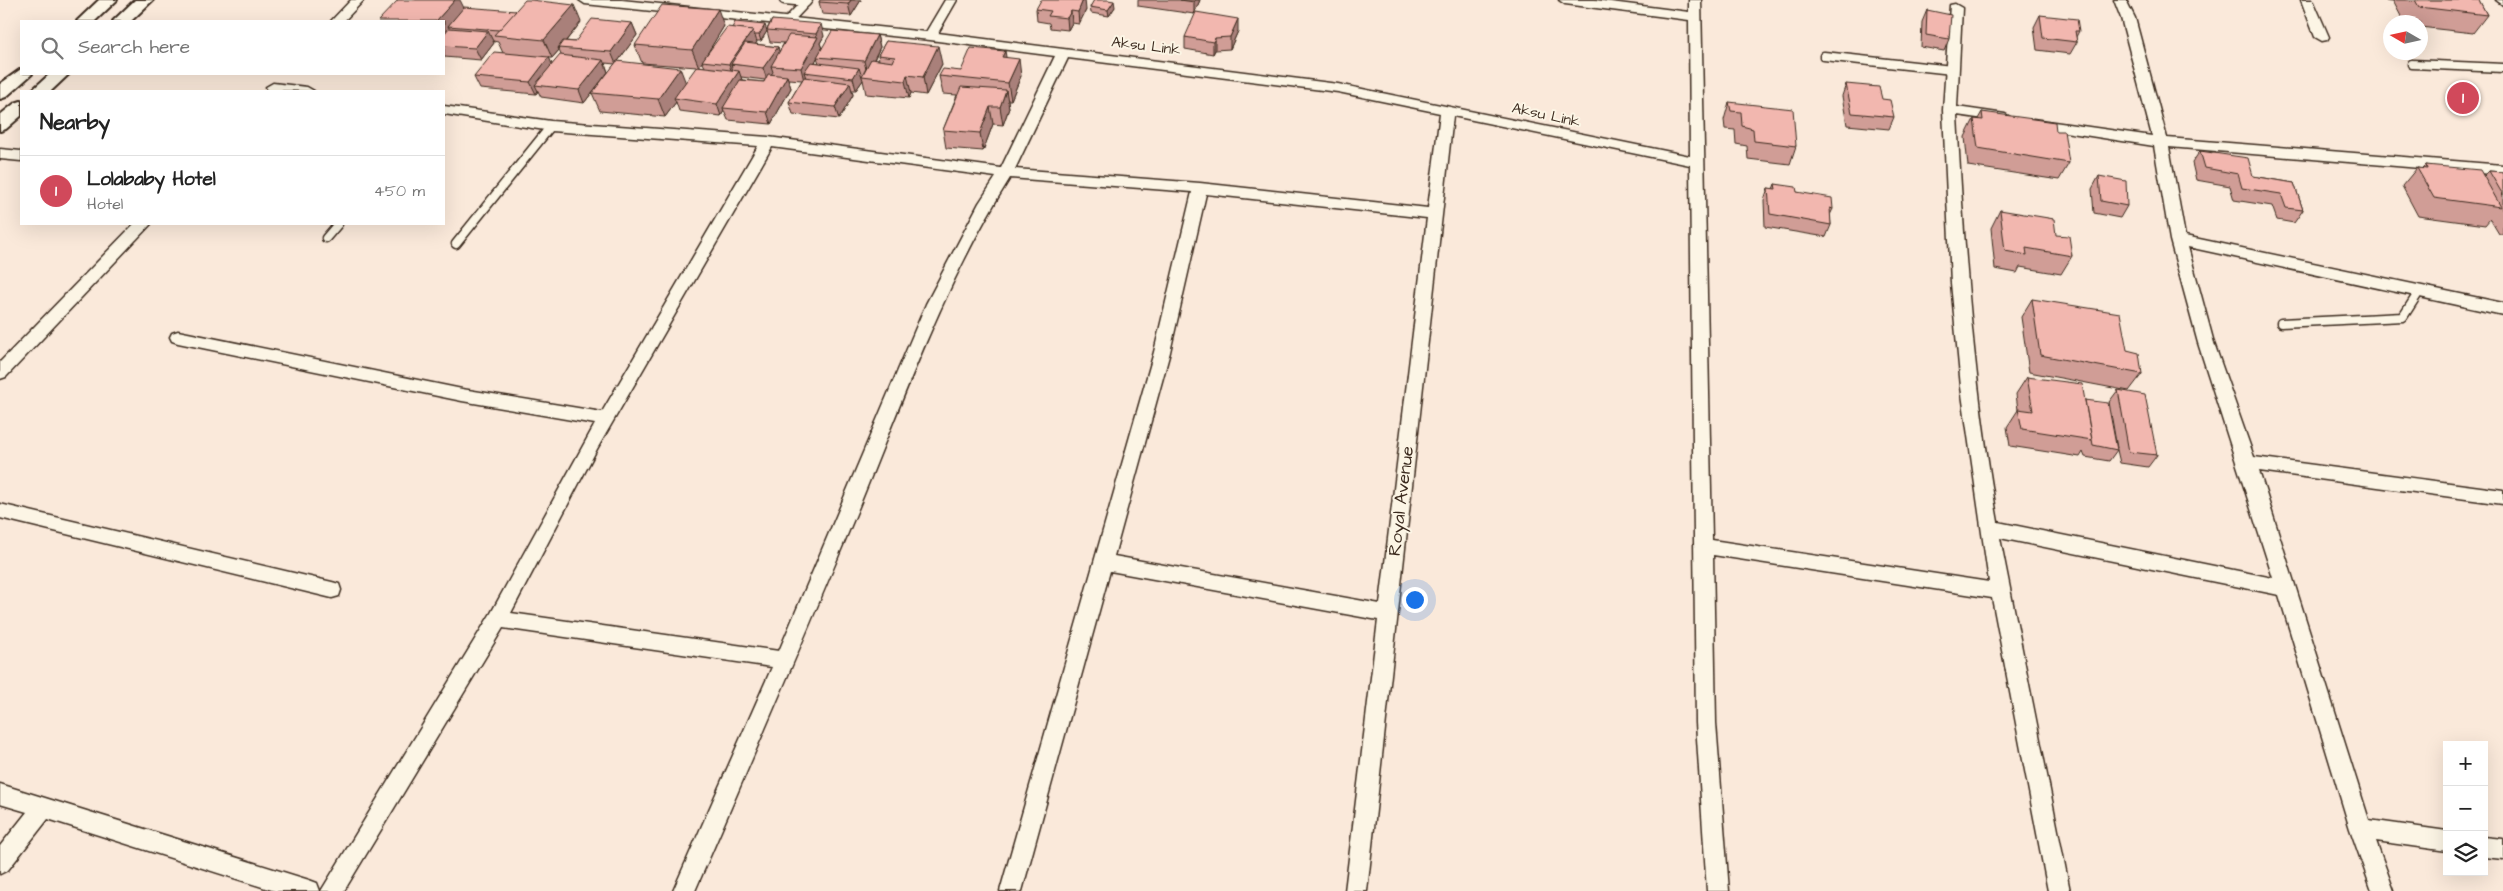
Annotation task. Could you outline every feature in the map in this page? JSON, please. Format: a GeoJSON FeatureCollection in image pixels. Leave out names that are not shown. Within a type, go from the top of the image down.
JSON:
{"type":"FeatureCollection","features":[{"type":"Feature","properties":{"kind":"street"},"geometry":{"type":"LineString","coordinates":[[85,20],[109,0]]}},
{"type":"Feature","properties":{"kind":"street"},"geometry":{"type":"LineString","coordinates":[[122,20],[145,0]]}},
{"type":"Feature","properties":{"kind":"street"},"geometry":{"type":"LineString","coordinates":[[338,20],[358,0]]}},
{"type":"Feature","properties":{"kind":"street","name":"Aksu Link"},"geometry":{"type":"LineString","coordinates":[[585,0],[930,36],[1338,88],[1390,97],[1447,111],[1698,162]]}},
{"type":"Feature","properties":{"kind":"street"},"geometry":{"type":"LineString","coordinates":[[930,36],[951,0]]}},
{"type":"Feature","properties":{"kind":"street"},"geometry":{"type":"LineString","coordinates":[[1565,0],[1695,9],[1706,723],[1718,891]]}},
{"type":"Feature","properties":{"kind":"street"},"geometry":{"type":"LineString","coordinates":[[2120,0],[2130,26],[2161,142],[2178,240],[2206,343],[2247,463],[2284,588],[2361,829],[2383,891]]}},
{"type":"Feature","properties":{"kind":"street"},"geometry":{"type":"LineString","coordinates":[[2307,0],[2322,37]]}},
{"type":"Feature","properties":{"kind":"street"},"geometry":{"type":"LineString","coordinates":[[1955,8],[1950,110],[1957,267],[1969,386],[1999,590],[2058,891]]}},
{"type":"Feature","properties":{"kind":"street"},"geometry":{"type":"LineString","coordinates":[[684,891],[934,304],[987,203],[1006,173],[1063,54]]}},
{"type":"Feature","properties":{"kind":"street"},"geometry":{"type":"LineString","coordinates":[[0,93],[22,75]]}},
{"type":"Feature","properties":{"kind":"street"},"geometry":{"type":"LineString","coordinates":[[41,90],[59,75]]}},
{"type":"Feature","properties":{"kind":"street"},"geometry":{"type":"LineString","coordinates":[[271,89],[285,75]]}},
{"type":"Feature","properties":{"kind":"street"},"geometry":{"type":"LineString","coordinates":[[271,89],[289,90]]}},
{"type":"Feature","properties":{"kind":"street"},"geometry":{"type":"LineString","coordinates":[[0,125],[20,108]]}},
{"type":"Feature","properties":{"kind":"street"},"geometry":{"type":"LineString","coordinates":[[445,110],[551,126],[768,142],[1006,173],[1200,188],[1436,214]]}},
{"type":"Feature","properties":{"kind":"street"},"geometry":{"type":"LineString","coordinates":[[1950,110],[2161,142],[2503,170]]}},
{"type":"Feature","properties":{"kind":"street","name":"Royal Avenue"},"geometry":{"type":"LineString","coordinates":[[1356,891],[1447,111]]}},
{"type":"Feature","properties":{"kind":"street"},"geometry":{"type":"LineString","coordinates":[[332,891],[498,619],[549,519],[654,334],[704,254],[768,142]]}},
{"type":"Feature","properties":{"kind":"street"},"geometry":{"type":"LineString","coordinates":[[0,154],[20,156]]}},
{"type":"Feature","properties":{"kind":"street"},"geometry":{"type":"LineString","coordinates":[[1011,891],[1162,352],[1200,188]]}},
{"type":"Feature","properties":{"kind":"street"},"geometry":{"type":"LineString","coordinates":[[0,373],[142,225]]}},
{"type":"Feature","properties":{"kind":"street"},"geometry":{"type":"LineString","coordinates":[[2178,240],[2503,309]]}},
{"type":"Feature","properties":{"kind":"street"},"geometry":{"type":"LineString","coordinates":[[178,337],[462,395],[607,419]]}},
{"type":"Feature","properties":{"kind":"street"},"geometry":{"type":"LineString","coordinates":[[2247,463],[2503,497]]}},
{"type":"Feature","properties":{"kind":"street"},"geometry":{"type":"LineString","coordinates":[[0,510],[332,590]]}},
{"type":"Feature","properties":{"kind":"street"},"geometry":{"type":"LineString","coordinates":[[1989,528],[2284,588]]}},
{"type":"Feature","properties":{"kind":"street"},"geometry":{"type":"LineString","coordinates":[[1704,546],[1999,590]]}},
{"type":"Feature","properties":{"kind":"street"},"geometry":{"type":"LineString","coordinates":[[1104,562],[1387,613]]}},
{"type":"Feature","properties":{"kind":"street"},"geometry":{"type":"LineString","coordinates":[[498,619],[784,660]]}},
{"type":"Feature","properties":{"kind":"street"},"geometry":{"type":"LineString","coordinates":[[0,794],[309,891]]}},
{"type":"Feature","properties":{"kind":"street"},"geometry":{"type":"LineString","coordinates":[[0,863],[43,808]]}},
{"type":"Feature","properties":{"kind":"street"},"geometry":{"type":"LineString","coordinates":[[2361,829],[2443,840]]}},
{"type":"Feature","properties":{"kind":"street"},"geometry":{"type":"LineString","coordinates":[[2488,847],[2503,849]]}},
{"type":"Feature","properties":{"kind":"lane"},"geometry":{"type":"LineString","coordinates":[[784,0],[807,1]]}},
{"type":"Feature","properties":{"kind":"lane"},"geometry":{"type":"LineString","coordinates":[[788,21],[807,1]]}},
{"type":"Feature","properties":{"kind":"lane"},"geometry":{"type":"LineString","coordinates":[[1824,56],[1952,70]]}},
{"type":"Feature","properties":{"kind":"lane"},"geometry":{"type":"LineString","coordinates":[[2412,64],[2503,68]]}},
{"type":"Feature","properties":{"kind":"lane"},"geometry":{"type":"LineString","coordinates":[[456,244],[551,126]]}},
{"type":"Feature","properties":{"kind":"lane"},"geometry":{"type":"LineString","coordinates":[[326,238],[337,225]]}},
{"type":"Feature","properties":{"kind":"lane"},"geometry":{"type":"LineString","coordinates":[[2281,323],[2356,321],[2403,317],[2419,292]]}},
{"type":"Feature","properties":{"kind":"building"},"geometry":{"type":"Polygon","coordinates":[[[398,0],[455,0],[437,20],[379,20],[398,0]]]}},
{"type":"Feature","properties":{"kind":"building"},"geometry":{"type":"Polygon","coordinates":[[[525,0],[574,5],[544,40],[494,35],[525,0]]]}},
{"type":"Feature","properties":{"kind":"building"},"geometry":{"type":"Polygon","coordinates":[[[820,0],[851,0],[848,4],[819,2],[820,0]]]}},
{"type":"Feature","properties":{"kind":"building"},"geometry":{"type":"Polygon","coordinates":[[[1041,0],[1083,0],[1078,12],[1071,11],[1067,18],[1048,16],[1051,11],[1036,9],[1041,0]]]}},
{"type":"Feature","properties":{"kind":"building"},"geometry":{"type":"Polygon","coordinates":[[[1094,0],[1114,1],[1108,10],[1090,7],[1094,0]]]}},
{"type":"Feature","properties":{"kind":"building"},"geometry":{"type":"Polygon","coordinates":[[[2415,0],[2479,0],[2487,15],[2419,7],[2415,0]]]}},
{"type":"Feature","properties":{"kind":"building"},"geometry":{"type":"Polygon","coordinates":[[[662,5],[718,9],[692,50],[635,45],[662,5]]]}},
{"type":"Feature","properties":{"kind":"building"},"geometry":{"type":"Polygon","coordinates":[[[464,7],[516,11],[499,30],[448,26],[464,7]]]}},
{"type":"Feature","properties":{"kind":"building"},"geometry":{"type":"Polygon","coordinates":[[[1927,10],[1951,15],[1949,39],[1926,35],[1927,10]]]}},
{"type":"Feature","properties":{"kind":"building"},"geometry":{"type":"Polygon","coordinates":[[[1196,12],[1238,19],[1230,37],[1215,38],[1213,42],[1185,37],[1196,12]]]}},
{"type":"Feature","properties":{"kind":"building"},"geometry":{"type":"Polygon","coordinates":[[[2040,15],[2077,19],[2079,31],[2075,31],[2077,42],[2043,38],[2040,15]]]}},
{"type":"Feature","properties":{"kind":"building"},"geometry":{"type":"Polygon","coordinates":[[[592,19],[632,23],[611,52],[558,48],[563,41],[575,42],[592,19]]]}},
{"type":"Feature","properties":{"kind":"building"},"geometry":{"type":"Polygon","coordinates":[[[772,20],[821,24],[816,34],[767,30],[772,20]]]}},
{"type":"Feature","properties":{"kind":"building"},"geometry":{"type":"Polygon","coordinates":[[[735,22],[765,25],[759,35],[754,35],[753,30],[732,28],[735,22]]]}},
{"type":"Feature","properties":{"kind":"building"},"geometry":{"type":"Polygon","coordinates":[[[727,27],[753,30],[729,64],[702,61],[727,27]]]}},
{"type":"Feature","properties":{"kind":"building"},"geometry":{"type":"Polygon","coordinates":[[[449,28],[488,31],[475,48],[445,46],[445,33],[449,28]]]}},
{"type":"Feature","properties":{"kind":"building"},"geometry":{"type":"Polygon","coordinates":[[[832,31],[877,35],[864,61],[817,57],[832,31]]]}},
{"type":"Feature","properties":{"kind":"building"},"geometry":{"type":"Polygon","coordinates":[[[789,35],[818,37],[801,68],[771,66],[789,35]]]}},
{"type":"Feature","properties":{"kind":"building"},"geometry":{"type":"Polygon","coordinates":[[[886,41],[938,46],[923,77],[907,75],[905,81],[862,76],[871,59],[893,62],[895,57],[878,55],[886,41]]]}},
{"type":"Feature","properties":{"kind":"building"},"geometry":{"type":"Polygon","coordinates":[[[745,43],[778,47],[763,68],[731,64],[745,43]]]}},
{"type":"Feature","properties":{"kind":"building"},"geometry":{"type":"Polygon","coordinates":[[[971,48],[1005,51],[1002,57],[1019,59],[1008,83],[939,76],[943,69],[961,71],[971,48]]]}},
{"type":"Feature","properties":{"kind":"building"},"geometry":{"type":"Polygon","coordinates":[[[494,52],[549,57],[530,82],[474,77],[494,52]]]}},
{"type":"Feature","properties":{"kind":"building"},"geometry":{"type":"Polygon","coordinates":[[[560,55],[603,60],[579,90],[535,85],[560,55]]]}},
{"type":"Feature","properties":{"kind":"building"},"geometry":{"type":"Polygon","coordinates":[[[617,61],[680,68],[658,99],[592,93],[617,61]]]}},
{"type":"Feature","properties":{"kind":"building"},"geometry":{"type":"Polygon","coordinates":[[[811,62],[859,68],[853,78],[804,72],[811,62]]]}},
{"type":"Feature","properties":{"kind":"building"},"geometry":{"type":"Polygon","coordinates":[[[697,66],[739,71],[717,104],[674,98],[697,66]]]}},
{"type":"Feature","properties":{"kind":"building"},"geometry":{"type":"Polygon","coordinates":[[[768,74],[787,76],[767,112],[723,108],[740,80],[764,82],[768,74]]]}},
{"type":"Feature","properties":{"kind":"building"},"geometry":{"type":"Polygon","coordinates":[[[804,77],[850,83],[835,107],[789,102],[804,77]]]}},
{"type":"Feature","properties":{"kind":"building"},"geometry":{"type":"Polygon","coordinates":[[[1846,84],[1879,87],[1882,99],[1890,100],[1894,117],[1852,113],[1846,84]]]}},
{"type":"Feature","properties":{"kind":"building"},"geometry":{"type":"Polygon","coordinates":[[[961,87],[1006,90],[1000,107],[990,107],[980,133],[943,130],[961,87]]]}},
{"type":"Feature","properties":{"kind":"building"},"geometry":{"type":"Polygon","coordinates":[[[1729,102],[1793,109],[1796,146],[1754,141],[1753,129],[1742,126],[1741,112],[1731,111],[1729,102]]]}},
{"type":"Feature","properties":{"kind":"building"},"geometry":{"type":"Polygon","coordinates":[[[1982,112],[2055,122],[2056,131],[2064,131],[2069,163],[1978,148],[1974,119],[1983,120],[1982,112]]]}},
{"type":"Feature","properties":{"kind":"building"},"geometry":{"type":"Polygon","coordinates":[[[2200,151],[2248,158],[2253,176],[2294,183],[2303,210],[2286,208],[2281,194],[2242,188],[2238,174],[2205,168],[2200,151]]]}},
{"type":"Feature","properties":{"kind":"building"},"geometry":{"type":"Polygon","coordinates":[[[2426,165],[2480,170],[2501,207],[2434,198],[2417,168],[2427,169],[2426,165]]]}},
{"type":"Feature","properties":{"kind":"building"},"geometry":{"type":"Polygon","coordinates":[[[2489,171],[2503,172],[2503,195],[2489,171]]]}},
{"type":"Feature","properties":{"kind":"building"},"geometry":{"type":"Polygon","coordinates":[[[2099,176],[2126,181],[2127,206],[2101,201],[2099,176]]]}},
{"type":"Feature","properties":{"kind":"building"},"geometry":{"type":"Polygon","coordinates":[[[1775,184],[1796,187],[1797,192],[1832,198],[1833,209],[1830,208],[1831,225],[1770,214],[1768,188],[1776,189],[1775,184]]]}},
{"type":"Feature","properties":{"kind":"building"},"geometry":{"type":"Polygon","coordinates":[[[2000,210],[2054,219],[2056,235],[2069,236],[2072,256],[2026,248],[2027,255],[2005,251],[2000,210]]]}},
{"type":"Feature","properties":{"kind":"building"},"geometry":{"type":"Polygon","coordinates":[[[2032,299],[2120,313],[2127,350],[2139,353],[2142,374],[2040,355],[2032,299]]]}},
{"type":"Feature","properties":{"kind":"building"},"geometry":{"type":"Polygon","coordinates":[[[2027,377],[2082,384],[2092,440],[2022,429],[2018,409],[2033,411],[2027,377]]]}},
{"type":"Feature","properties":{"kind":"building"},"geometry":{"type":"Polygon","coordinates":[[[2118,390],[2145,395],[2157,455],[2129,452],[2118,390]]]}},
{"type":"Feature","properties":{"kind":"building"},"geometry":{"type":"Polygon","coordinates":[[[2085,400],[2108,403],[2117,450],[2093,445],[2085,400]]]}},
{"type":"Feature","properties":{"kind":"place","name":"Lolababy Hotel"},"geometry":{"type":"Point","coordinates":[2463,98]}}]}
